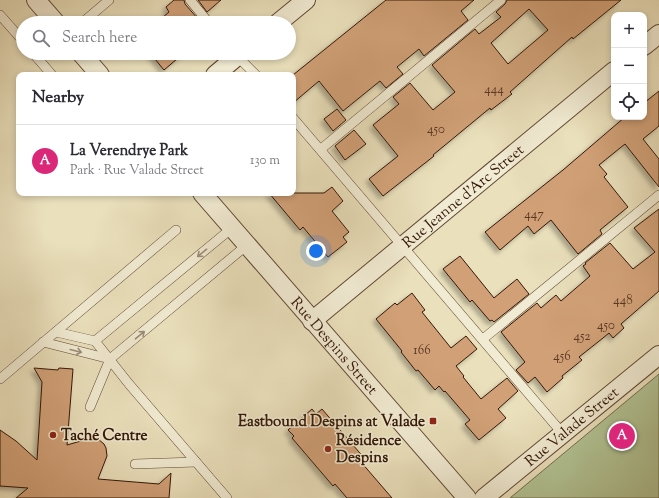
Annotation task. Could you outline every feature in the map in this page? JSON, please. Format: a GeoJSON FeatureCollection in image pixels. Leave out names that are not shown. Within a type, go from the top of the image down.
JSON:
{"type":"FeatureCollection","features":[{"type":"Feature","properties":{"kind":"street"},"geometry":{"type":"LineString","coordinates":[[36,0],[50,16]]}},
{"type":"Feature","properties":{"kind":"street"},"geometry":{"type":"LineString","coordinates":[[287,16],[306,0]]}},
{"type":"Feature","properties":{"kind":"street"},"geometry":{"type":"LineString","coordinates":[[647,44],[659,34]]}},
{"type":"Feature","properties":{"kind":"street"},"geometry":{"type":"LineString","coordinates":[[88,60],[98,72]]}},
{"type":"Feature","properties":{"kind":"street"},"geometry":{"type":"LineString","coordinates":[[218,72],[231,60]]}},
{"type":"Feature","properties":{"kind":"street","name":"Rue Jeanne d'Arc Street"},"geometry":{"type":"LineString","coordinates":[[312,320],[611,73]]}},
{"type":"Feature","properties":{"kind":"street","name":"Rue Despins Street"},"geometry":{"type":"LineString","coordinates":[[205,196],[467,498]]}},
{"type":"Feature","properties":{"kind":"street","name":"Rue Valade Street"},"geometry":{"type":"LineString","coordinates":[[484,498],[659,355]]}},
{"type":"Feature","properties":{"kind":"lane"},"geometry":{"type":"LineString","coordinates":[[90,16],[109,0]]}},
{"type":"Feature","properties":{"kind":"lane"},"geometry":{"type":"LineString","coordinates":[[190,0],[203,16]]}},
{"type":"Feature","properties":{"kind":"lane"},"geometry":{"type":"LineString","coordinates":[[321,149],[501,0]]}},
{"type":"Feature","properties":{"kind":"lane"},"geometry":{"type":"LineString","coordinates":[[0,15],[16,33]]}},
{"type":"Feature","properties":{"kind":"lane"},"geometry":{"type":"LineString","coordinates":[[39,60],[49,72]]}},
{"type":"Feature","properties":{"kind":"lane"},"geometry":{"type":"LineString","coordinates":[[243,60],[253,72]]}},
{"type":"Feature","properties":{"kind":"lane"},"geometry":{"type":"LineString","coordinates":[[296,121],[563,434]]}},
{"type":"Feature","properties":{"kind":"lane"},"geometry":{"type":"LineString","coordinates":[[483,339],[659,196]]}},
{"type":"Feature","properties":{"kind":"lane"},"geometry":{"type":"LineString","coordinates":[[95,341],[232,228]]}},
{"type":"Feature","properties":{"kind":"lane"},"geometry":{"type":"LineString","coordinates":[[0,379],[176,230]]}},
{"type":"Feature","properties":{"kind":"lane"},"geometry":{"type":"LineString","coordinates":[[90,407],[110,360],[247,246]]}},
{"type":"Feature","properties":{"kind":"lane"},"geometry":{"type":"LineString","coordinates":[[56,332],[95,341],[227,498]]}},
{"type":"Feature","properties":{"kind":"lane"},"geometry":{"type":"LineString","coordinates":[[43,342],[110,360]]}},
{"type":"Feature","properties":{"kind":"lane"},"geometry":{"type":"LineString","coordinates":[[135,464],[196,462]]}},
{"type":"Feature","properties":{"kind":"green space"},"geometry":{"type":"Polygon","coordinates":[[[659,374],[659,498],[510,498],[659,374]]]}},
{"type":"Feature","properties":{"kind":"building"},"geometry":{"type":"Polygon","coordinates":[[[174,0],[184,0],[185,4],[195,16],[164,16],[169,12],[166,7],[174,0]]]}},
{"type":"Feature","properties":{"kind":"building"},"geometry":{"type":"Polygon","coordinates":[[[198,0],[221,0],[207,12],[198,0]]]}},
{"type":"Feature","properties":{"kind":"building"},"geometry":{"type":"Polygon","coordinates":[[[386,0],[474,0],[461,11],[468,20],[424,56],[419,49],[397,67],[403,74],[386,88],[380,81],[343,111],[319,81],[296,100],[296,73],[386,0]]]}},
{"type":"Feature","properties":{"kind":"building"},"geometry":{"type":"Polygon","coordinates":[[[507,0],[621,0],[573,39],[572,37],[510,92],[512,94],[491,110],[490,108],[433,155],[434,156],[383,196],[369,179],[398,156],[373,125],[399,104],[393,97],[410,83],[433,110],[455,92],[432,65],[475,29],[479,34],[501,17],[496,12],[505,4],[507,0]],[[529,9],[491,43],[508,64],[548,30],[529,9]]]}},
{"type":"Feature","properties":{"kind":"building"},"geometry":{"type":"Polygon","coordinates":[[[156,60],[176,60],[164,70],[156,60]]]}},
{"type":"Feature","properties":{"kind":"building"},"geometry":{"type":"Polygon","coordinates":[[[659,91],[659,126],[643,139],[659,159],[659,187],[625,144],[599,165],[607,174],[604,177],[628,207],[600,230],[602,234],[578,254],[551,220],[534,234],[528,226],[500,250],[485,232],[563,170],[621,120],[647,120],[647,101],[659,91]]]}},
{"type":"Feature","properties":{"kind":"building"},"geometry":{"type":"Polygon","coordinates":[[[337,109],[346,120],[333,131],[324,119],[337,109]]]}},
{"type":"Feature","properties":{"kind":"building"},"geometry":{"type":"Polygon","coordinates":[[[354,130],[366,144],[345,160],[335,146],[354,130]]]}},
{"type":"Feature","properties":{"kind":"building"},"geometry":{"type":"Polygon","coordinates":[[[332,187],[343,201],[332,211],[349,232],[343,237],[347,242],[328,257],[303,227],[300,230],[272,196],[296,196],[296,193],[324,193],[332,187]]]}},
{"type":"Feature","properties":{"kind":"building"},"geometry":{"type":"Polygon","coordinates":[[[659,209],[659,291],[621,324],[624,328],[613,338],[609,333],[579,357],[582,360],[562,376],[563,378],[547,392],[535,377],[528,383],[516,370],[525,362],[501,332],[537,303],[541,308],[556,295],[561,301],[590,276],[583,266],[586,264],[585,263],[610,243],[633,269],[655,252],[634,228],[659,209]]]}},
{"type":"Feature","properties":{"kind":"building"},"geometry":{"type":"Polygon","coordinates":[[[460,256],[494,298],[517,279],[529,294],[494,322],[492,320],[490,321],[472,300],[470,302],[443,269],[460,256]]]}},
{"type":"Feature","properties":{"kind":"building"},"geometry":{"type":"Polygon","coordinates":[[[412,293],[425,310],[422,312],[451,348],[466,336],[477,349],[456,366],[481,399],[507,378],[518,391],[498,409],[506,418],[479,440],[465,424],[470,420],[445,391],[444,392],[439,386],[435,390],[418,370],[416,371],[376,319],[395,303],[397,305],[412,293]]]}},
{"type":"Feature","properties":{"kind":"building","name":"Taché Centre"},"geometry":{"type":"Polygon","coordinates":[[[34,368],[58,370],[59,368],[73,369],[67,445],[91,438],[98,439],[104,444],[107,456],[98,479],[159,484],[171,473],[169,498],[16,498],[28,488],[0,486],[0,430],[16,441],[37,460],[42,382],[34,368]]]}},
{"type":"Feature","properties":{"kind":"building","name":"Résidence Despins"},"geometry":{"type":"Polygon","coordinates":[[[312,409],[316,414],[322,409],[365,459],[361,462],[392,498],[347,498],[335,484],[333,486],[292,438],[294,436],[288,430],[312,409]]]}},
{"type":"Feature","properties":{"kind":"place","name":"Eastbound Despins at Valade"},"geometry":{"type":"Point","coordinates":[433,421]}},
{"type":"Feature","properties":{"kind":"place","name":"Taché Centre"},"geometry":{"type":"Point","coordinates":[53,435]}},
{"type":"Feature","properties":{"kind":"place","name":"La Verendrye Park"},"geometry":{"type":"Point","coordinates":[622,436]}},
{"type":"Feature","properties":{"kind":"place","name":"Résidence Despins"},"geometry":{"type":"Point","coordinates":[328,449]}}]}
